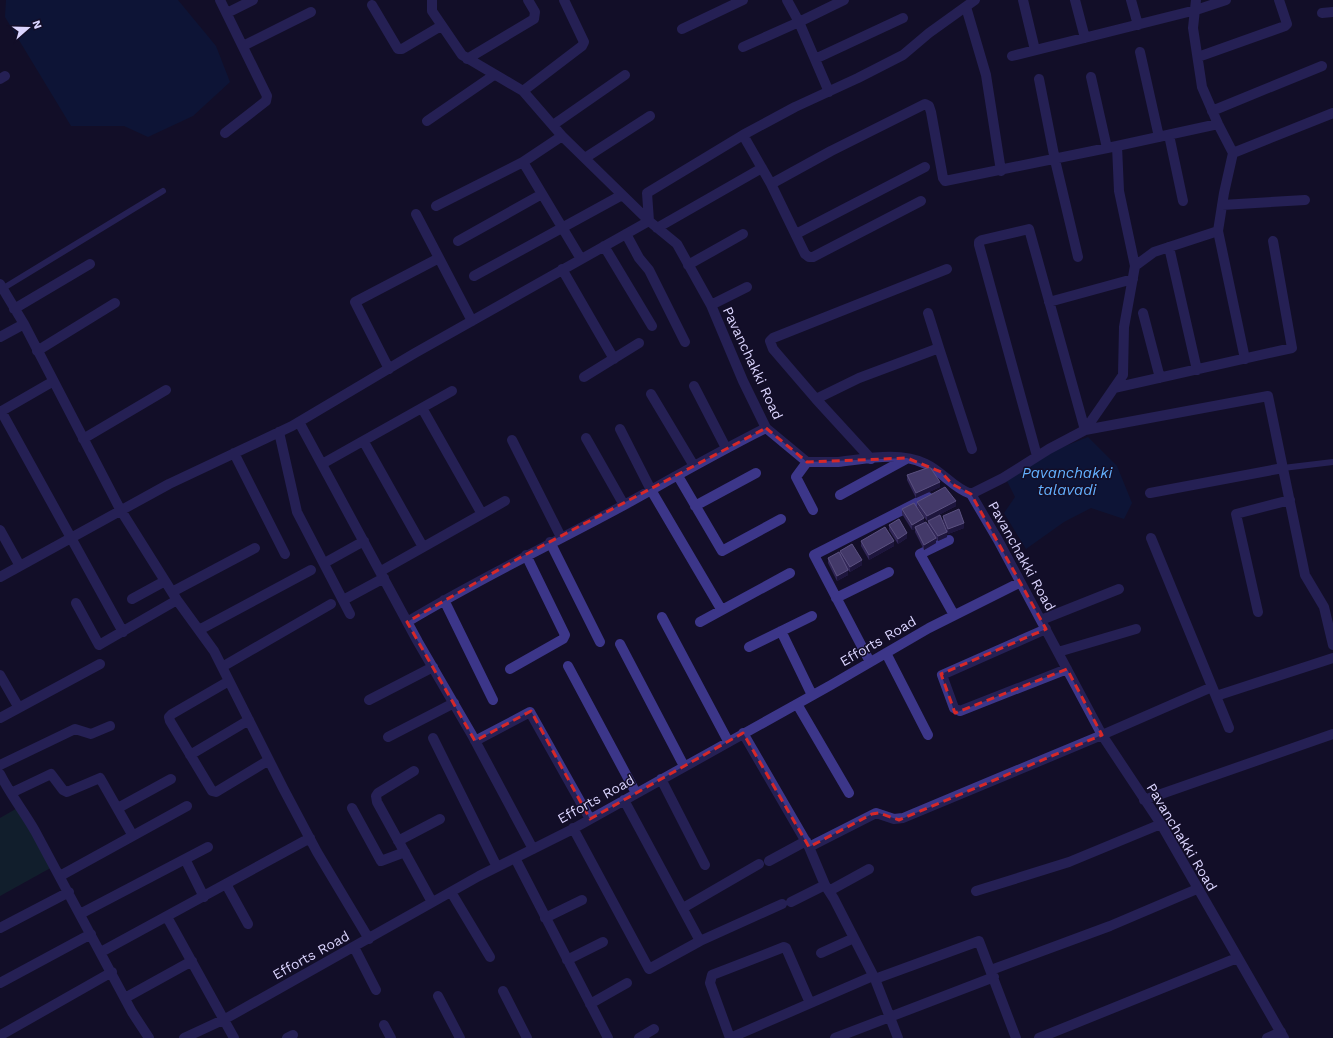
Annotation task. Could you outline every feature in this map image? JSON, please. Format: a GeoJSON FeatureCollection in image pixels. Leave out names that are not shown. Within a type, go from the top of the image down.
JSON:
{"type":"FeatureCollection","features":[{"type":"Feature","properties":{"kind":"street"},"geometry":{"type":"LineString","coordinates":[[220,0],[267,96],[266,101],[225,133]]}},
{"type":"Feature","properties":{"kind":"street"},"geometry":{"type":"LineString","coordinates":[[227,13],[253,0]]}},
{"type":"Feature","properties":{"kind":"street"},"geometry":{"type":"LineString","coordinates":[[432,1],[432,11],[441,26],[467,59],[534,19],[534,12],[528,0]]}},
{"type":"Feature","properties":{"kind":"street"},"geometry":{"type":"LineString","coordinates":[[682,29],[743,0]]}},
{"type":"Feature","properties":{"kind":"street"},"geometry":{"type":"LineString","coordinates":[[787,0],[799,22],[828,92]]}},
{"type":"Feature","properties":{"kind":"street"},"geometry":{"type":"LineString","coordinates":[[743,47],[844,0]]}},
{"type":"Feature","properties":{"kind":"street"},"geometry":{"type":"LineString","coordinates":[[653,224],[647,193],[743,135],[795,107],[903,55],[929,33],[975,0]]}},
{"type":"Feature","properties":{"kind":"street"},"geometry":{"type":"LineString","coordinates":[[1023,0],[1035,50]]}},
{"type":"Feature","properties":{"kind":"street"},"geometry":{"type":"LineString","coordinates":[[1076,0],[1085,38]]}},
{"type":"Feature","properties":{"kind":"street"},"geometry":{"type":"LineString","coordinates":[[1130,0],[1138,25]]}},
{"type":"Feature","properties":{"kind":"street"},"geometry":{"type":"LineString","coordinates":[[1012,56],[1138,25],[1196,5],[1226,0]]}},
{"type":"Feature","properties":{"kind":"street"},"geometry":{"type":"LineString","coordinates":[[1198,57],[1287,24],[1287,18],[1279,0]]}},
{"type":"Feature","properties":{"kind":"street"},"geometry":{"type":"LineString","coordinates":[[523,91],[582,46],[584,42],[568,1]]}},
{"type":"Feature","properties":{"kind":"street"},"geometry":{"type":"LineString","coordinates":[[372,5],[398,49],[402,49],[441,26]]}},
{"type":"Feature","properties":{"kind":"street"},"geometry":{"type":"LineString","coordinates":[[1196,5],[1193,28],[1202,87],[1218,124],[1234,153],[1222,205],[1218,231],[1245,359]]}},
{"type":"Feature","properties":{"kind":"street"},"geometry":{"type":"LineString","coordinates":[[966,7],[984,68],[1001,171]]}},
{"type":"Feature","properties":{"kind":"street"},"geometry":{"type":"LineString","coordinates":[[243,46],[311,12]]}},
{"type":"Feature","properties":{"kind":"street"},"geometry":{"type":"LineString","coordinates":[[1322,13],[1333,12]]}},
{"type":"Feature","properties":{"kind":"street"},"geometry":{"type":"LineString","coordinates":[[815,59],[903,18]]}},
{"type":"Feature","properties":{"kind":"street"},"geometry":{"type":"LineString","coordinates":[[1140,52],[1184,201]]}},
{"type":"Feature","properties":{"kind":"street","name":"Pavanchakki Road"},"geometry":{"type":"LineString","coordinates":[[467,59],[523,91],[562,136],[622,195],[677,244],[711,305],[743,381],[766,428],[807,462],[907,458],[925,463],[941,472],[952,484],[963,492],[971,494],[998,540],[1102,735],[1161,824],[1282,1035]]}},
{"type":"Feature","properties":{"kind":"street"},"geometry":{"type":"LineString","coordinates":[[1212,111],[1322,66]]}},
{"type":"Feature","properties":{"kind":"street"},"geometry":{"type":"LineString","coordinates":[[427,121],[494,75]]}},
{"type":"Feature","properties":{"kind":"street"},"geometry":{"type":"LineString","coordinates":[[553,125],[625,75]]}},
{"type":"Feature","properties":{"kind":"street"},"geometry":{"type":"LineString","coordinates":[[1085,430],[1123,375],[1124,327],[1135,266],[1119,191],[1112,147],[1091,77]]}},
{"type":"Feature","properties":{"kind":"street"},"geometry":{"type":"LineString","coordinates":[[1039,79],[1055,160],[1078,257]]}},
{"type":"Feature","properties":{"kind":"street"},"geometry":{"type":"LineString","coordinates":[[771,184],[831,151],[925,104],[929,106],[931,112],[943,178],[945,181],[1055,160],[1218,124]]}},
{"type":"Feature","properties":{"kind":"street"},"geometry":{"type":"LineString","coordinates":[[1234,153],[1333,113]]}},
{"type":"Feature","properties":{"kind":"street"},"geometry":{"type":"LineString","coordinates":[[585,158],[650,116]]}},
{"type":"Feature","properties":{"kind":"street"},"geometry":{"type":"LineString","coordinates":[[743,135],[771,184],[806,254],[809,257],[813,257],[921,200]]}},
{"type":"Feature","properties":{"kind":"street"},"geometry":{"type":"LineString","coordinates":[[436,206],[523,162],[562,136]]}},
{"type":"Feature","properties":{"kind":"street"},"geometry":{"type":"LineString","coordinates":[[523,162],[581,259]]}},
{"type":"Feature","properties":{"kind":"street"},"geometry":{"type":"LineString","coordinates":[[796,234],[925,167]]}},
{"type":"Feature","properties":{"kind":"street"},"geometry":{"type":"LineString","coordinates":[[0,577],[120,509],[299,422],[389,368],[626,234],[653,224],[762,168]]}},
{"type":"Feature","properties":{"kind":"street"},"geometry":{"type":"LineString","coordinates":[[458,241],[542,194]]}},
{"type":"Feature","properties":{"kind":"street"},"geometry":{"type":"LineString","coordinates":[[474,276],[622,195]]}},
{"type":"Feature","properties":{"kind":"street"},"geometry":{"type":"LineString","coordinates":[[1222,205],[1304,200]]}},
{"type":"Feature","properties":{"kind":"street"},"geometry":{"type":"LineString","coordinates":[[416,214],[472,321]]}},
{"type":"Feature","properties":{"kind":"street"},"geometry":{"type":"LineString","coordinates":[[1037,456],[979,242],[1029,230],[1085,430]]}},
{"type":"Feature","properties":{"kind":"street"},"geometry":{"type":"LineString","coordinates":[[1135,266],[1154,252],[1218,231]]}},
{"type":"Feature","properties":{"kind":"street"},"geometry":{"type":"LineString","coordinates":[[626,234],[639,258],[649,270],[685,342]]}},
{"type":"Feature","properties":{"kind":"street"},"geometry":{"type":"LineString","coordinates":[[688,265],[743,234]]}},
{"type":"Feature","properties":{"kind":"street"},"geometry":{"type":"LineString","coordinates":[[1114,388],[1290,349],[1293,345],[1272,241]]}},
{"type":"Feature","properties":{"kind":"street"},"geometry":{"type":"LineString","coordinates":[[604,246],[652,326]]}},
{"type":"Feature","properties":{"kind":"street"},"geometry":{"type":"LineString","coordinates":[[1168,247],[1197,370]]}},
{"type":"Feature","properties":{"kind":"street"},"geometry":{"type":"LineString","coordinates":[[389,368],[355,302],[439,258]]}},
{"type":"Feature","properties":{"kind":"street"},"geometry":{"type":"LineString","coordinates":[[14,309],[90,264]]}},
{"type":"Feature","properties":{"kind":"street"},"geometry":{"type":"LineString","coordinates":[[562,269],[614,358]]}},
{"type":"Feature","properties":{"kind":"street"},"geometry":{"type":"LineString","coordinates":[[871,459],[816,399],[773,349],[770,342],[773,338],[947,269]]}},
{"type":"Feature","properties":{"kind":"street"},"geometry":{"type":"LineString","coordinates":[[1049,302],[1133,279]]}},
{"type":"Feature","properties":{"kind":"street"},"geometry":{"type":"LineString","coordinates":[[1,286],[24,324],[52,382],[120,509],[174,596],[214,651],[310,838],[369,939]]}},
{"type":"Feature","properties":{"kind":"street"},"geometry":{"type":"LineString","coordinates":[[711,305],[746,288]]}},
{"type":"Feature","properties":{"kind":"street"},"geometry":{"type":"LineString","coordinates":[[37,351],[115,303]]}},
{"type":"Feature","properties":{"kind":"street"},"geometry":{"type":"LineString","coordinates":[[928,313],[972,449]]}},
{"type":"Feature","properties":{"kind":"street"},"geometry":{"type":"LineString","coordinates":[[1143,313],[1160,378]]}},
{"type":"Feature","properties":{"kind":"street"},"geometry":{"type":"LineString","coordinates":[[0,337],[24,324]]}},
{"type":"Feature","properties":{"kind":"street"},"geometry":{"type":"LineString","coordinates":[[584,377],[640,343]]}},
{"type":"Feature","properties":{"kind":"street"},"geometry":{"type":"LineString","coordinates":[[816,399],[860,378],[939,348]]}},
{"type":"Feature","properties":{"kind":"street"},"geometry":{"type":"LineString","coordinates":[[52,382],[0,411],[123,632]]}},
{"type":"Feature","properties":{"kind":"street"},"geometry":{"type":"LineString","coordinates":[[694,386],[726,448]]}},
{"type":"Feature","properties":{"kind":"street"},"geometry":{"type":"LineString","coordinates":[[83,439],[166,390]]}},
{"type":"Feature","properties":{"kind":"street"},"geometry":{"type":"LineString","coordinates":[[322,464],[364,442],[452,391]]}},
{"type":"Feature","properties":{"kind":"street"},"geometry":{"type":"LineString","coordinates":[[651,394],[694,466]]}},
{"type":"Feature","properties":{"kind":"street"},"geometry":{"type":"LineString","coordinates":[[971,494],[1004,478],[1037,456],[1085,430],[1268,396],[1305,575],[1324,607],[1333,644]]}},
{"type":"Feature","properties":{"kind":"street"},"geometry":{"type":"LineString","coordinates":[[422,408],[482,514]]}},
{"type":"Feature","properties":{"kind":"street"},"geometry":{"type":"LineString","coordinates":[[299,422],[383,574],[407,622],[454,702],[533,849]]}},
{"type":"Feature","properties":{"kind":"street"},"geometry":{"type":"LineString","coordinates":[[407,622],[550,542],[624,505],[726,448],[766,428]]}},
{"type":"Feature","properties":{"kind":"street"},"geometry":{"type":"LineString","coordinates":[[620,429],[651,490],[721,609]]}},
{"type":"Feature","properties":{"kind":"street"},"geometry":{"type":"LineString","coordinates":[[279,432],[297,512],[350,614]]}},
{"type":"Feature","properties":{"kind":"street"},"geometry":{"type":"LineString","coordinates":[[586,438],[624,505]]}},
{"type":"Feature","properties":{"kind":"street"},"geometry":{"type":"LineString","coordinates":[[512,440],[561,537]]}},
{"type":"Feature","properties":{"kind":"street"},"geometry":{"type":"LineString","coordinates":[[364,442],[423,547]]}},
{"type":"Feature","properties":{"kind":"street"},"geometry":{"type":"LineString","coordinates":[[234,453],[286,554]]}},
{"type":"Feature","properties":{"kind":"street"},"geometry":{"type":"LineString","coordinates":[[840,495],[907,458]]}},
{"type":"Feature","properties":{"kind":"street"},"geometry":{"type":"LineString","coordinates":[[807,462],[796,477],[813,510]]}},
{"type":"Feature","properties":{"kind":"street"},"geometry":{"type":"LineString","coordinates":[[1150,493],[1283,468]]}},
{"type":"Feature","properties":{"kind":"street"},"geometry":{"type":"LineString","coordinates":[[695,506],[756,473]]}},
{"type":"Feature","properties":{"kind":"street"},"geometry":{"type":"LineString","coordinates":[[678,476],[722,551],[781,518]]}},
{"type":"Feature","properties":{"kind":"street"},"geometry":{"type":"LineString","coordinates":[[870,662],[814,555],[952,484]]}},
{"type":"Feature","properties":{"kind":"street"},"geometry":{"type":"LineString","coordinates":[[1258,612],[1236,514],[1290,500]]}},
{"type":"Feature","properties":{"kind":"street"},"geometry":{"type":"LineString","coordinates":[[348,598],[423,547],[505,501]]}},
{"type":"Feature","properties":{"kind":"street"},"geometry":{"type":"LineString","coordinates":[[0,530],[20,566]]}},
{"type":"Feature","properties":{"kind":"street"},"geometry":{"type":"LineString","coordinates":[[1151,538],[1229,728]]}},
{"type":"Feature","properties":{"kind":"street"},"geometry":{"type":"LineString","coordinates":[[949,540],[920,554],[954,615]]}},
{"type":"Feature","properties":{"kind":"street"},"geometry":{"type":"LineString","coordinates":[[328,561],[364,541]]}},
{"type":"Feature","properties":{"kind":"street"},"geometry":{"type":"LineString","coordinates":[[550,542],[600,642]]}},
{"type":"Feature","properties":{"kind":"street"},"geometry":{"type":"LineString","coordinates":[[76,603],[100,645],[123,632],[174,596],[255,548]]}},
{"type":"Feature","properties":{"kind":"street"},"geometry":{"type":"LineString","coordinates":[[510,669],[563,639],[565,635],[526,555]]}},
{"type":"Feature","properties":{"kind":"street"},"geometry":{"type":"LineString","coordinates":[[199,630],[311,570]]}},
{"type":"Feature","properties":{"kind":"street"},"geometry":{"type":"LineString","coordinates":[[836,598],[889,572]]}},
{"type":"Feature","properties":{"kind":"street"},"geometry":{"type":"LineString","coordinates":[[700,622],[721,609],[790,573]]}},
{"type":"Feature","properties":{"kind":"street"},"geometry":{"type":"LineString","coordinates":[[132,599],[165,581]]}},
{"type":"Feature","properties":{"kind":"street","name":"Efforts Road"},"geometry":{"type":"LineString","coordinates":[[184,1038],[225,1019],[450,892],[574,828],[954,615],[1020,583]]}},
{"type":"Feature","properties":{"kind":"street"},"geometry":{"type":"LineString","coordinates":[[1041,620],[1119,589]]}},
{"type":"Feature","properties":{"kind":"street"},"geometry":{"type":"LineString","coordinates":[[444,600],[493,700]]}},
{"type":"Feature","properties":{"kind":"street"},"geometry":{"type":"LineString","coordinates":[[222,667],[331,604]]}},
{"type":"Feature","properties":{"kind":"street"},"geometry":{"type":"LineString","coordinates":[[748,647],[812,616]]}},
{"type":"Feature","properties":{"kind":"street"},"geometry":{"type":"LineString","coordinates":[[662,617],[728,741]]}},
{"type":"Feature","properties":{"kind":"street"},"geometry":{"type":"LineString","coordinates":[[1046,629],[942,675],[954,708],[960,711],[1067,669]]}},
{"type":"Feature","properties":{"kind":"street"},"geometry":{"type":"LineString","coordinates":[[1058,652],[1136,629]]}},
{"type":"Feature","properties":{"kind":"street"},"geometry":{"type":"LineString","coordinates":[[781,631],[812,695]]}},
{"type":"Feature","properties":{"kind":"street"},"geometry":{"type":"LineString","coordinates":[[620,644],[684,766]]}},
{"type":"Feature","properties":{"kind":"street"},"geometry":{"type":"LineString","coordinates":[[886,653],[928,735]]}},
{"type":"Feature","properties":{"kind":"street"},"geometry":{"type":"LineString","coordinates":[[769,861],[872,814],[880,813],[899,820],[1102,735],[1214,691],[1333,658]]}},
{"type":"Feature","properties":{"kind":"street"},"geometry":{"type":"LineString","coordinates":[[0,718],[100,664]]}},
{"type":"Feature","properties":{"kind":"street"},"geometry":{"type":"LineString","coordinates":[[568,666],[636,793]]}},
{"type":"Feature","properties":{"kind":"street"},"geometry":{"type":"LineString","coordinates":[[369,700],[433,667]]}},
{"type":"Feature","properties":{"kind":"street"},"geometry":{"type":"LineString","coordinates":[[0,675],[19,708]]}},
{"type":"Feature","properties":{"kind":"street"},"geometry":{"type":"LineString","coordinates":[[229,682],[169,717],[210,789],[216,792],[269,760]]}},
{"type":"Feature","properties":{"kind":"street"},"geometry":{"type":"LineString","coordinates":[[388,737],[454,702]]}},
{"type":"Feature","properties":{"kind":"street"},"geometry":{"type":"LineString","coordinates":[[797,704],[849,793]]}},
{"type":"Feature","properties":{"kind":"street"},"geometry":{"type":"LineString","coordinates":[[475,741],[530,712],[590,819]]}},
{"type":"Feature","properties":{"kind":"street"},"geometry":{"type":"LineString","coordinates":[[190,755],[249,720]]}},
{"type":"Feature","properties":{"kind":"street"},"geometry":{"type":"LineString","coordinates":[[0,765],[75,729],[91,734],[110,726]]}},
{"type":"Feature","properties":{"kind":"street"},"geometry":{"type":"LineString","coordinates":[[743,733],[807,844],[827,888],[874,978],[898,1038]]}},
{"type":"Feature","properties":{"kind":"street"},"geometry":{"type":"LineString","coordinates":[[1144,800],[1333,734]]}},
{"type":"Feature","properties":{"kind":"street"},"geometry":{"type":"LineString","coordinates":[[433,738],[497,867]]}},
{"type":"Feature","properties":{"kind":"street"},"geometry":{"type":"LineString","coordinates":[[414,771],[378,793],[376,796],[377,802],[432,902]]}},
{"type":"Feature","properties":{"kind":"street"},"geometry":{"type":"LineString","coordinates":[[0,774],[11,794],[21,806],[69,892],[125,998],[149,1038]]}},
{"type":"Feature","properties":{"kind":"street"},"geometry":{"type":"LineString","coordinates":[[11,794],[51,774],[62,790],[66,792],[100,778],[133,836]]}},
{"type":"Feature","properties":{"kind":"street"},"geometry":{"type":"LineString","coordinates":[[118,808],[171,779]]}},
{"type":"Feature","properties":{"kind":"street"},"geometry":{"type":"LineString","coordinates":[[661,779],[705,865]]}},
{"type":"Feature","properties":{"kind":"street"},"geometry":{"type":"LineString","coordinates":[[624,800],[700,941]]}},
{"type":"Feature","properties":{"kind":"street"},"geometry":{"type":"LineString","coordinates":[[60,876],[188,806]]}},
{"type":"Feature","properties":{"kind":"street"},"geometry":{"type":"LineString","coordinates":[[352,808],[381,861],[405,852]]}},
{"type":"Feature","properties":{"kind":"street"},"geometry":{"type":"LineString","coordinates":[[398,841],[440,819]]}},
{"type":"Feature","properties":{"kind":"street"},"geometry":{"type":"LineString","coordinates":[[976,891],[1069,862],[1161,824]]}},
{"type":"Feature","properties":{"kind":"street"},"geometry":{"type":"LineString","coordinates":[[574,828],[649,969],[700,941],[786,903],[827,888],[869,869]]}},
{"type":"Feature","properties":{"kind":"street"},"geometry":{"type":"LineString","coordinates":[[101,952],[310,838]]}},
{"type":"Feature","properties":{"kind":"street"},"geometry":{"type":"LineString","coordinates":[[80,914],[208,847]]}},
{"type":"Feature","properties":{"kind":"street"},"geometry":{"type":"LineString","coordinates":[[514,858],[608,1038]]}},
{"type":"Feature","properties":{"kind":"street"},"geometry":{"type":"LineString","coordinates":[[185,859],[204,896]]}},
{"type":"Feature","properties":{"kind":"street"},"geometry":{"type":"LineString","coordinates":[[683,908],[759,864]]}},
{"type":"Feature","properties":{"kind":"street"},"geometry":{"type":"LineString","coordinates":[[226,884],[248,924]]}},
{"type":"Feature","properties":{"kind":"street"},"geometry":{"type":"LineString","coordinates":[[835,1038],[1197,889]]}},
{"type":"Feature","properties":{"kind":"street"},"geometry":{"type":"LineString","coordinates":[[0,928],[69,892]]}},
{"type":"Feature","properties":{"kind":"street"},"geometry":{"type":"LineString","coordinates":[[450,892],[490,957]]}},
{"type":"Feature","properties":{"kind":"street"},"geometry":{"type":"LineString","coordinates":[[545,918],[582,900]]}},
{"type":"Feature","properties":{"kind":"street"},"geometry":{"type":"LineString","coordinates":[[167,917],[225,1019],[234,1038]]}},
{"type":"Feature","properties":{"kind":"street"},"geometry":{"type":"LineString","coordinates":[[0,983],[91,934]]}},
{"type":"Feature","properties":{"kind":"street"},"geometry":{"type":"LineString","coordinates":[[821,953],[854,938]]}},
{"type":"Feature","properties":{"kind":"street"},"geometry":{"type":"LineString","coordinates":[[810,1004],[786,948],[784,947],[712,975],[710,983],[730,1038],[874,978],[979,941],[993,974],[1014,1037]]}},
{"type":"Feature","properties":{"kind":"street"},"geometry":{"type":"LineString","coordinates":[[567,960],[603,942]]}},
{"type":"Feature","properties":{"kind":"street"},"geometry":{"type":"LineString","coordinates":[[354,947],[376,990]]}},
{"type":"Feature","properties":{"kind":"street"},"geometry":{"type":"LineString","coordinates":[[1039,1038],[1237,958]]}},
{"type":"Feature","properties":{"kind":"street"},"geometry":{"type":"LineString","coordinates":[[125,998],[192,961]]}},
{"type":"Feature","properties":{"kind":"street"},"geometry":{"type":"LineString","coordinates":[[1,1034],[112,972]]}},
{"type":"Feature","properties":{"kind":"street"},"geometry":{"type":"LineString","coordinates":[[590,1004],[627,983]]}},
{"type":"Feature","properties":{"kind":"street"},"geometry":{"type":"LineString","coordinates":[[503,991],[527,1038]]}},
{"type":"Feature","properties":{"kind":"street"},"geometry":{"type":"LineString","coordinates":[[438,996],[460,1038]]}},
{"type":"Feature","properties":{"kind":"street"},"geometry":{"type":"LineString","coordinates":[[384,1025],[391,1038]]}},
{"type":"Feature","properties":{"kind":"street"},"geometry":{"type":"LineString","coordinates":[[638,1038],[654,1029]]}},
{"type":"Feature","properties":{"kind":"street"},"geometry":{"type":"LineString","coordinates":[[1268,1038],[1282,1035]]}},
{"type":"Feature","properties":{"kind":"lane"},"geometry":{"type":"LineString","coordinates":[[1,286],[163,191]]}},
{"type":"Feature","properties":{"kind":"lane"},"geometry":{"type":"LineString","coordinates":[[1283,468],[1333,462]]}},
{"type":"Feature","properties":{"kind":"highlighted area"},"geometry":{"type":"Polygon","coordinates":[[[766,428],[807,462],[907,458],[941,472],[952,484],[971,494],[1046,629],[941,674],[955,713],[1067,669],[1102,735],[899,820],[879,813],[872,814],[809,847],[743,733],[590,819],[531,711],[475,741],[407,622],[521,557],[766,428]]]}},
{"type":"Feature","properties":{"kind":"green space"},"geometry":{"type":"Polygon","coordinates":[[[21,806],[54,866],[0,896],[0,818],[21,806]]]}},
{"type":"Feature","properties":{"kind":"water"},"geometry":{"type":"Polygon","coordinates":[[[6,0],[178,0],[216,46],[230,82],[193,116],[148,137],[124,126],[71,126],[5,17],[6,0]]]}},
{"type":"Feature","properties":{"kind":"water","name":"Pavanchakki talavadi"},"geometry":{"type":"Polygon","coordinates":[[[1088,437],[1117,466],[1132,503],[1124,519],[1091,508],[1064,522],[1026,549],[1004,513],[1015,497],[1007,481],[1050,452],[1088,437]]]}},
{"type":"Feature","properties":{"kind":"building"},"geometry":{"type":"Polygon","coordinates":[[[930,467],[940,482],[916,493],[907,475],[930,467]]]}},
{"type":"Feature","properties":{"kind":"building"},"geometry":{"type":"Polygon","coordinates":[[[945,487],[956,501],[927,516],[917,502],[945,487]]]}},
{"type":"Feature","properties":{"kind":"building"},"geometry":{"type":"Polygon","coordinates":[[[914,503],[924,518],[912,525],[902,509],[914,503]]]}},
{"type":"Feature","properties":{"kind":"building"},"geometry":{"type":"Polygon","coordinates":[[[959,509],[964,523],[948,529],[943,516],[959,509]]]}},
{"type":"Feature","properties":{"kind":"building"},"geometry":{"type":"Polygon","coordinates":[[[940,515],[947,532],[938,536],[928,521],[940,515]]]}},
{"type":"Feature","properties":{"kind":"building"},"geometry":{"type":"Polygon","coordinates":[[[899,519],[907,533],[898,539],[889,525],[899,519]]]}},
{"type":"Feature","properties":{"kind":"building"},"geometry":{"type":"Polygon","coordinates":[[[926,522],[936,538],[924,545],[915,527],[926,522]]]}},
{"type":"Feature","properties":{"kind":"building"},"geometry":{"type":"Polygon","coordinates":[[[885,527],[894,541],[869,555],[861,541],[885,527]]]}},
{"type":"Feature","properties":{"kind":"building"},"geometry":{"type":"Polygon","coordinates":[[[852,544],[862,560],[850,567],[840,551],[852,544]]]}},
{"type":"Feature","properties":{"kind":"building"},"geometry":{"type":"Polygon","coordinates":[[[839,552],[848,570],[837,576],[828,558],[839,552]]]}}]}
